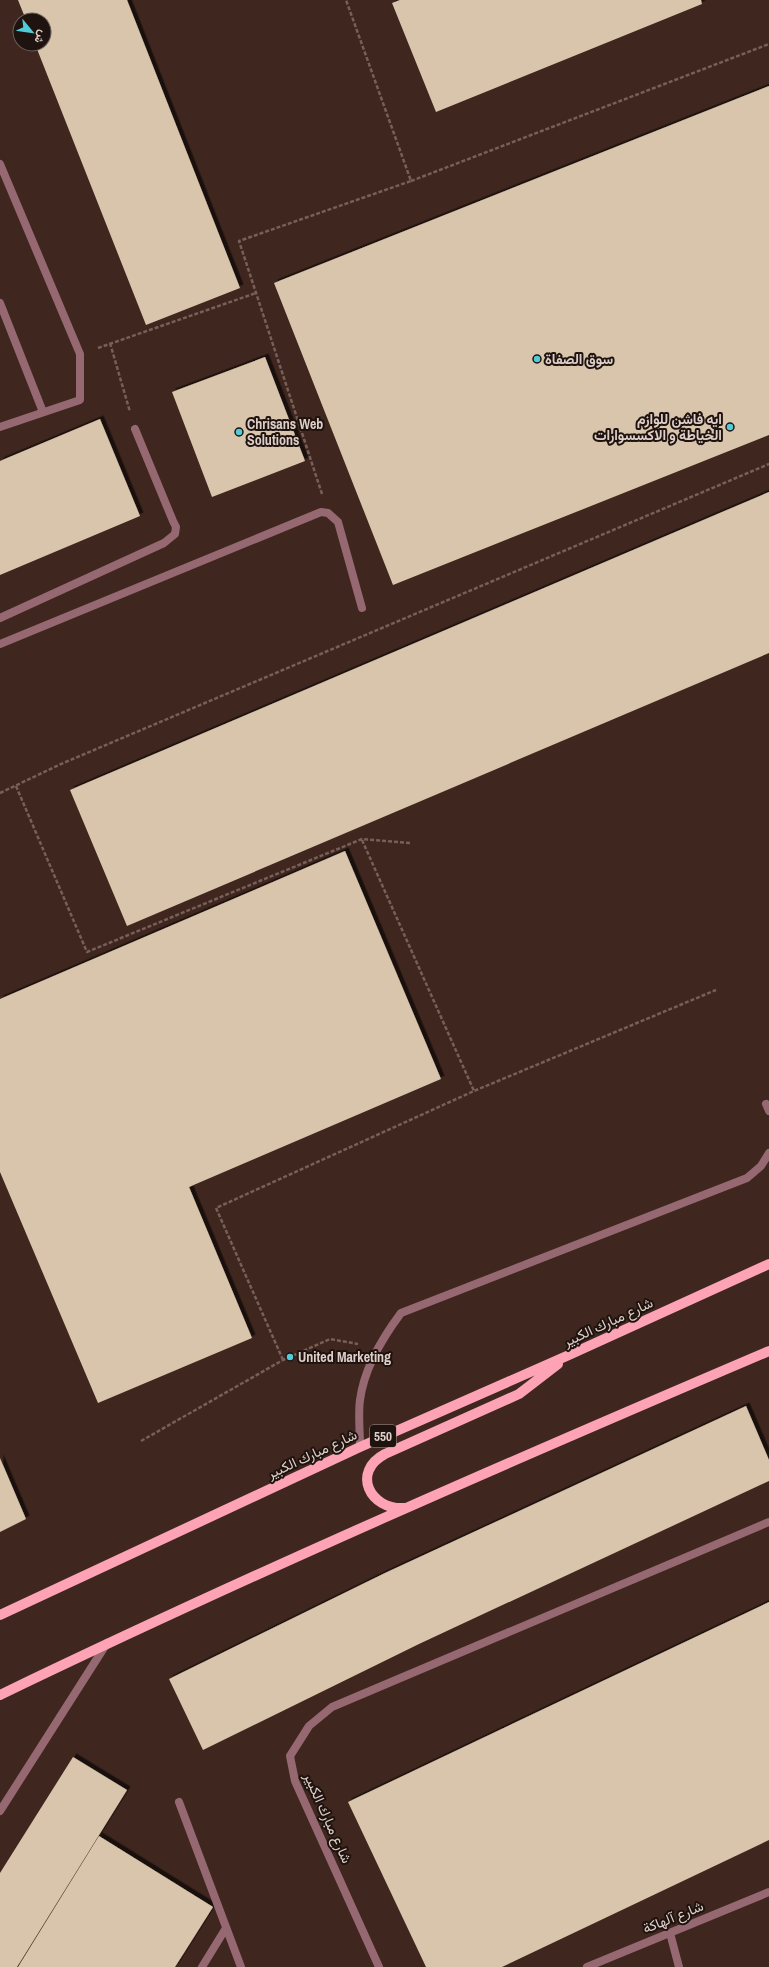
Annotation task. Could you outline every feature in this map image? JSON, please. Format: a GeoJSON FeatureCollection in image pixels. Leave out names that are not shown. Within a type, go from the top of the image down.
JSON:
{"type":"FeatureCollection","features":[{"type":"Feature","properties":{"kind":"main road","name":"شارع مبارك الكبير"},"geometry":{"type":"LineString","coordinates":[[0,1616],[360,1446],[569,1355],[769,1264]]}},
{"type":"Feature","properties":{"kind":"main road"},"geometry":{"type":"LineString","coordinates":[[0,1695],[108,1643],[406,1508],[769,1351]]}},
{"type":"Feature","properties":{"kind":"main road"},"geometry":{"type":"LineString","coordinates":[[406,1508],[396,1508],[385,1505],[371,1493],[367,1480],[369,1469],[375,1460],[385,1454],[519,1394],[569,1355]]}},
{"type":"Feature","properties":{"kind":"street"},"geometry":{"type":"LineString","coordinates":[[0,164],[80,354],[80,400],[0,427]]}},
{"type":"Feature","properties":{"kind":"street"},"geometry":{"type":"LineString","coordinates":[[0,303],[42,412]]}},
{"type":"Feature","properties":{"kind":"street"},"geometry":{"type":"LineString","coordinates":[[0,618],[164,543],[175,534],[176,527],[174,521],[135,429]]}},
{"type":"Feature","properties":{"kind":"street"},"geometry":{"type":"LineString","coordinates":[[0,644],[321,512],[328,513],[338,522],[362,608]]}},
{"type":"Feature","properties":{"kind":"street"},"geometry":{"type":"LineString","coordinates":[[360,1446],[360,1399],[370,1365],[386,1334],[401,1313],[747,1178],[761,1166],[769,1153]]}},
{"type":"Feature","properties":{"kind":"street","name":"شارع مبارك الكبير"},"geometry":{"type":"LineString","coordinates":[[380,1967],[295,1781],[290,1756],[309,1726],[332,1707],[769,1522]]}},
{"type":"Feature","properties":{"kind":"street"},"geometry":{"type":"LineString","coordinates":[[0,1810],[108,1643]]}},
{"type":"Feature","properties":{"kind":"street"},"geometry":{"type":"LineString","coordinates":[[179,1802],[241,1967]]}},
{"type":"Feature","properties":{"kind":"street","name":"شارع آلهاكة"},"geometry":{"type":"LineString","coordinates":[[587,1967],[769,1892]]}},
{"type":"Feature","properties":{"kind":"street"},"geometry":{"type":"LineString","coordinates":[[202,1967],[226,1928]]}},
{"type":"Feature","properties":{"kind":"street"},"geometry":{"type":"LineString","coordinates":[[670,1932],[678,1967]]}},
{"type":"Feature","properties":{"kind":"path"},"geometry":{"type":"LineString","coordinates":[[346,0],[411,181]]}},
{"type":"Feature","properties":{"kind":"path"},"geometry":{"type":"LineString","coordinates":[[328,513],[239,241],[411,181],[769,44]]}},
{"type":"Feature","properties":{"kind":"path"},"geometry":{"type":"LineString","coordinates":[[80,354],[256,293]]}},
{"type":"Feature","properties":{"kind":"path"},"geometry":{"type":"LineString","coordinates":[[110,344],[135,429]]}},
{"type":"Feature","properties":{"kind":"path"},"geometry":{"type":"LineString","coordinates":[[0,793],[68,760],[769,464]]}},
{"type":"Feature","properties":{"kind":"path"},"geometry":{"type":"LineString","coordinates":[[16,786],[87,952],[362,840],[410,843]]}},
{"type":"Feature","properties":{"kind":"path"},"geometry":{"type":"LineString","coordinates":[[362,840],[474,1091]]}},
{"type":"Feature","properties":{"kind":"path"},"geometry":{"type":"LineString","coordinates":[[283,1360],[216,1208],[474,1091],[716,990]]}},
{"type":"Feature","properties":{"kind":"path"},"geometry":{"type":"LineString","coordinates":[[141,1441],[283,1360],[330,1339],[379,1348]]}},
{"type":"Feature","properties":{"kind":"building"},"geometry":{"type":"Polygon","coordinates":[[[18,0],[127,0],[240,288],[146,325],[38,52],[52,52],[52,12],[23,12],[18,0]]]}},
{"type":"Feature","properties":{"kind":"building"},"geometry":{"type":"Polygon","coordinates":[[[400,0],[701,0],[702,4],[436,112],[392,3],[400,0]]]}},
{"type":"Feature","properties":{"kind":"building","name":"سوق الصفاة"},"geometry":{"type":"Polygon","coordinates":[[[769,86],[769,435],[393,585],[274,283],[769,86]]]}},
{"type":"Feature","properties":{"kind":"building"},"geometry":{"type":"Polygon","coordinates":[[[265,357],[305,461],[212,497],[172,392],[265,357]]]}},
{"type":"Feature","properties":{"kind":"building"},"geometry":{"type":"Polygon","coordinates":[[[100,419],[140,516],[0,575],[0,461],[100,419]]]}},
{"type":"Feature","properties":{"kind":"building"},"geometry":{"type":"Polygon","coordinates":[[[769,492],[769,653],[127,926],[70,790],[769,492]]]}},
{"type":"Feature","properties":{"kind":"building"},"geometry":{"type":"Polygon","coordinates":[[[345,851],[441,1079],[189,1187],[252,1338],[98,1403],[0,1172],[0,999],[345,851]]]}},
{"type":"Feature","properties":{"kind":"building"},"geometry":{"type":"Polygon","coordinates":[[[746,1406],[769,1460],[769,1481],[419,1644],[203,1750],[169,1679],[385,1573],[746,1406]]]}},
{"type":"Feature","properties":{"kind":"building"},"geometry":{"type":"Polygon","coordinates":[[[0,1458],[26,1519],[0,1532],[0,1458]]]}},
{"type":"Feature","properties":{"kind":"building"},"geometry":{"type":"Polygon","coordinates":[[[769,1602],[769,1840],[502,1967],[426,1967],[348,1802],[769,1602]]]}},
{"type":"Feature","properties":{"kind":"building"},"geometry":{"type":"Polygon","coordinates":[[[73,1757],[127,1790],[17,1967],[0,1967],[0,1873],[73,1757]]]}},
{"type":"Feature","properties":{"kind":"building"},"geometry":{"type":"Polygon","coordinates":[[[99,1836],[213,1907],[175,1967],[18,1967],[99,1836]]]}},
{"type":"Feature","properties":{"kind":"place","name":"سوق الصفاة"},"geometry":{"type":"Point","coordinates":[537,359]}},
{"type":"Feature","properties":{"kind":"place","name":"ايه فاشن للوازم الخياطة و الاكسسوارات"},"geometry":{"type":"Point","coordinates":[730,427]}},
{"type":"Feature","properties":{"kind":"place","name":"Chrisans Web Solutions"},"geometry":{"type":"Point","coordinates":[239,432]}},
{"type":"Feature","properties":{"kind":"place","name":"United Marketing"},"geometry":{"type":"Point","coordinates":[290,1357]}}]}
